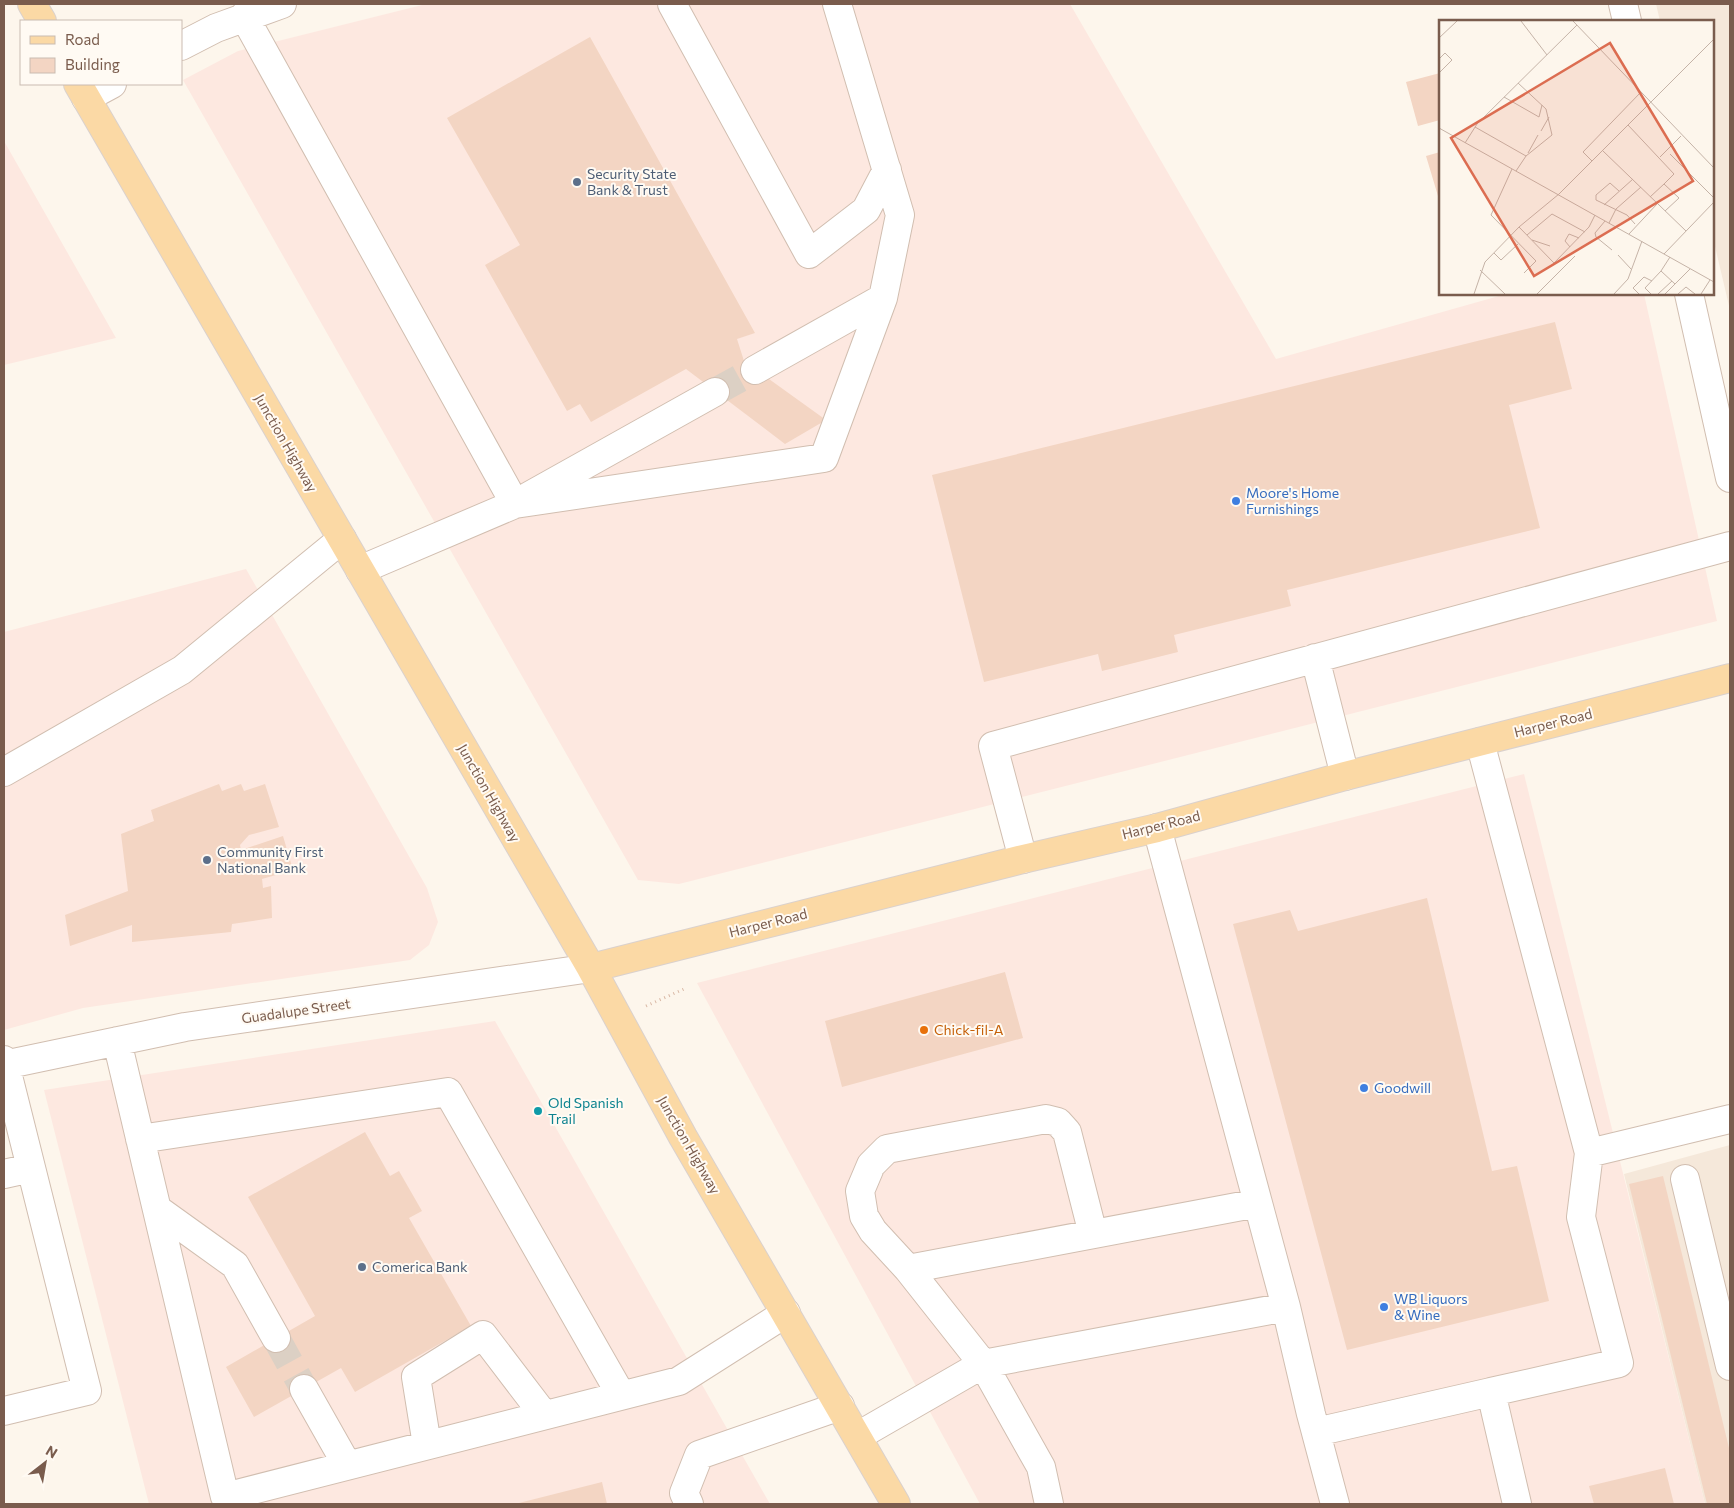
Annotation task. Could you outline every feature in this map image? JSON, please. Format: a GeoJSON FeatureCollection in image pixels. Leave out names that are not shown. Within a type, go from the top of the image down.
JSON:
{"type":"FeatureCollection","features":[{"type":"Feature","properties":{"kind":"main road"},"geometry":{"type":"LineString","coordinates":[[32,4],[41,20]]}},
{"type":"Feature","properties":{"kind":"main road","name":"Junction Highway"},"geometry":{"type":"LineString","coordinates":[[82,91],[591,968],[683,1137],[896,1504]]}},
{"type":"Feature","properties":{"kind":"main road","name":"Harper Road"},"geometry":{"type":"LineString","coordinates":[[591,968],[1022,859],[1157,828],[1345,776],[1730,678]]}},
{"type":"Feature","properties":{"kind":"street"},"geometry":{"type":"LineString","coordinates":[[182,45],[244,16],[282,4]]}},
{"type":"Feature","properties":{"kind":"street"},"geometry":{"type":"LineString","coordinates":[[672,4],[810,254],[866,210],[887,170]]}},
{"type":"Feature","properties":{"kind":"street"},"geometry":{"type":"LineString","coordinates":[[514,504],[824,458],[884,298],[900,215],[837,4]]}},
{"type":"Feature","properties":{"kind":"street"},"geometry":{"type":"LineString","coordinates":[[1623,4],[1627,20]]}},
{"type":"Feature","properties":{"kind":"street"},"geometry":{"type":"LineString","coordinates":[[244,16],[514,504]]}},
{"type":"Feature","properties":{"kind":"street"},"geometry":{"type":"LineString","coordinates":[[82,91],[108,85]]}},
{"type":"Feature","properties":{"kind":"street"},"geometry":{"type":"LineString","coordinates":[[1689,295],[1730,478]]}},
{"type":"Feature","properties":{"kind":"street"},"geometry":{"type":"LineString","coordinates":[[755,370],[884,298]]}},
{"type":"Feature","properties":{"kind":"street"},"geometry":{"type":"LineString","coordinates":[[360,570],[514,504],[715,392]]}},
{"type":"Feature","properties":{"kind":"street"},"geometry":{"type":"LineString","coordinates":[[4,772],[182,670],[342,539]]}},
{"type":"Feature","properties":{"kind":"street"},"geometry":{"type":"LineString","coordinates":[[1022,859],[993,746],[1730,546]]}},
{"type":"Feature","properties":{"kind":"street"},"geometry":{"type":"LineString","coordinates":[[1315,658],[1345,776]]}},
{"type":"Feature","properties":{"kind":"street"},"geometry":{"type":"LineString","coordinates":[[1316,1432],[1619,1363],[1581,1217],[1589,1153],[1480,742]]}},
{"type":"Feature","properties":{"kind":"street"},"geometry":{"type":"LineString","coordinates":[[1157,828],[1286,1307],[1335,1504]]}},
{"type":"Feature","properties":{"kind":"street","name":"Guadalupe Street"},"geometry":{"type":"LineString","coordinates":[[4,1063],[185,1027],[591,968]]}},
{"type":"Feature","properties":{"kind":"street"},"geometry":{"type":"LineString","coordinates":[[117,1041],[225,1497],[679,1381],[786,1313]]}},
{"type":"Feature","properties":{"kind":"street"},"geometry":{"type":"LineString","coordinates":[[4,1063],[87,1391],[4,1411]]}},
{"type":"Feature","properties":{"kind":"street"},"geometry":{"type":"LineString","coordinates":[[140,1139],[448,1092],[621,1395]]}},
{"type":"Feature","properties":{"kind":"street"},"geometry":{"type":"LineString","coordinates":[[1589,1153],[1730,1119]]}},
{"type":"Feature","properties":{"kind":"street"},"geometry":{"type":"LineString","coordinates":[[1049,1504],[1041,1467],[984,1364],[908,1269],[873,1231],[864,1216],[860,1191],[871,1165],[887,1149],[1046,1120],[1058,1122],[1067,1132],[1093,1234]]}},
{"type":"Feature","properties":{"kind":"street"},"geometry":{"type":"LineString","coordinates":[[4,1174],[31,1168]]}},
{"type":"Feature","properties":{"kind":"street"},"geometry":{"type":"LineString","coordinates":[[1685,1179],[1730,1366]]}},
{"type":"Feature","properties":{"kind":"street"},"geometry":{"type":"LineString","coordinates":[[908,1269],[1258,1203]]}},
{"type":"Feature","properties":{"kind":"street"},"geometry":{"type":"LineString","coordinates":[[157,1209],[236,1265],[276,1338]]}},
{"type":"Feature","properties":{"kind":"street"},"geometry":{"type":"LineString","coordinates":[[858,1436],[984,1364],[1286,1307]]}},
{"type":"Feature","properties":{"kind":"street"},"geometry":{"type":"LineString","coordinates":[[427,1445],[416,1377],[483,1335],[544,1415]]}},
{"type":"Feature","properties":{"kind":"street"},"geometry":{"type":"LineString","coordinates":[[304,1388],[347,1465]]}},
{"type":"Feature","properties":{"kind":"street"},"geometry":{"type":"LineString","coordinates":[[1491,1392],[1517,1504]]}},
{"type":"Feature","properties":{"kind":"street"},"geometry":{"type":"LineString","coordinates":[[688,1504],[684,1493],[700,1455],[840,1406]]}},
{"type":"Feature","properties":{"kind":"path"},"geometry":{"type":"LineString","coordinates":[[618,1019],[684,989]]}},
{"type":"Feature","properties":{"kind":"shaded area"},"geometry":{"type":"Polygon","coordinates":[[[426,4],[1070,4],[1276,359],[1502,295],[1644,295],[1717,621],[679,884],[638,880],[183,80],[238,51],[426,4]]]}},
{"type":"Feature","properties":{"kind":"shaded area"},"geometry":{"type":"Polygon","coordinates":[[[1656,4],[1730,4],[1730,310],[1714,242],[1714,20],[1660,20],[1656,4]]]}},
{"type":"Feature","properties":{"kind":"shaded area"},"geometry":{"type":"Polygon","coordinates":[[[4,141],[116,338],[4,365],[4,141]]]}},
{"type":"Feature","properties":{"kind":"shaded area"},"geometry":{"type":"Polygon","coordinates":[[[246,569],[427,888],[438,922],[429,945],[410,960],[83,1008],[4,1030],[4,632],[246,569]]]}},
{"type":"Feature","properties":{"kind":"shaded area"},"geometry":{"type":"Polygon","coordinates":[[[1524,774],[1705,1504],[980,1504],[697,983],[1524,774]]]}},
{"type":"Feature","properties":{"kind":"shaded area"},"geometry":{"type":"Polygon","coordinates":[[[495,1021],[770,1504],[149,1504],[44,1090],[495,1021]]]}},
{"type":"Feature","properties":{"kind":"shaded area"},"geometry":{"type":"Polygon","coordinates":[[[1730,1145],[1730,1504],[1705,1504],[1624,1174],[1730,1145]]]}},
{"type":"Feature","properties":{"kind":"building","name":"Security State Bank & Trust"},"geometry":{"type":"Polygon","coordinates":[[[590,37],[755,333],[737,339],[744,361],[826,420],[785,444],[686,369],[591,422],[580,404],[567,411],[485,265],[520,245],[447,118],[590,37]]]}},
{"type":"Feature","properties":{"kind":"building"},"geometry":{"type":"Polygon","coordinates":[[[1439,73],[1439,120],[1418,126],[1406,82],[1439,73]]]}},
{"type":"Feature","properties":{"kind":"building"},"geometry":{"type":"Polygon","coordinates":[[[1439,152],[1439,196],[1438,196],[1426,156],[1439,152]]]}},
{"type":"Feature","properties":{"kind":"building","name":"Moore's Home Furnishings"},"geometry":{"type":"Polygon","coordinates":[[[1555,322],[1572,389],[1509,405],[1540,528],[1287,590],[1291,606],[1174,635],[1178,652],[1102,671],[1098,654],[984,682],[932,475],[1555,322]]]}},
{"type":"Feature","properties":{"kind":"building","name":"Community First National Bank"},"geometry":{"type":"Polygon","coordinates":[[[219,784],[222,791],[241,784],[244,791],[265,784],[279,827],[249,835],[240,845],[241,850],[283,836],[293,870],[262,879],[263,888],[271,886],[272,918],[232,924],[231,932],[132,942],[132,925],[70,946],[65,915],[128,891],[121,834],[154,821],[151,810],[219,784]]]}},
{"type":"Feature","properties":{"kind":"building"},"geometry":{"type":"Polygon","coordinates":[[[1427,898],[1492,1171],[1517,1166],[1549,1301],[1347,1350],[1233,924],[1290,910],[1298,931],[1427,898]]]}},
{"type":"Feature","properties":{"kind":"building","name":"Chick-fil-A"},"geometry":{"type":"Polygon","coordinates":[[[1005,972],[1023,1038],[842,1087],[825,1021],[1005,972]]]}},
{"type":"Feature","properties":{"kind":"building","name":"Comerica Bank"},"geometry":{"type":"Polygon","coordinates":[[[365,1132],[390,1176],[399,1171],[422,1211],[409,1218],[471,1326],[355,1392],[341,1368],[254,1417],[226,1367],[315,1316],[248,1197],[365,1132]]]}},
{"type":"Feature","properties":{"kind":"building"},"geometry":{"type":"Polygon","coordinates":[[[1663,1176],[1730,1452],[1730,1504],[1707,1504],[1629,1184],[1663,1176]]]}},
{"type":"Feature","properties":{"kind":"building"},"geometry":{"type":"Polygon","coordinates":[[[1665,1468],[1674,1504],[1594,1504],[1589,1486],[1665,1468]]]}},
{"type":"Feature","properties":{"kind":"building"},"geometry":{"type":"Polygon","coordinates":[[[602,1482],[607,1504],[515,1504],[602,1482]]]}},
{"type":"Feature","properties":{"kind":"tunnel"},"geometry":{"type":"LineString","coordinates":[[715,392],[755,370]]}},
{"type":"Feature","properties":{"kind":"tunnel"},"geometry":{"type":"LineString","coordinates":[[276,1338],[304,1389]]}},
{"type":"Feature","properties":{"kind":"place","name":"Security State Bank & Trust"},"geometry":{"type":"Point","coordinates":[577,182]}},
{"type":"Feature","properties":{"kind":"place","name":"Moore's Home Furnishings"},"geometry":{"type":"Point","coordinates":[1236,501]}},
{"type":"Feature","properties":{"kind":"place","name":"Community First National Bank"},"geometry":{"type":"Point","coordinates":[207,860]}},
{"type":"Feature","properties":{"kind":"place","name":"Chick-fil-A"},"geometry":{"type":"Point","coordinates":[924,1030]}},
{"type":"Feature","properties":{"kind":"place","name":"Goodwill"},"geometry":{"type":"Point","coordinates":[1364,1088]}},
{"type":"Feature","properties":{"kind":"place","name":"Old Spanish Trail"},"geometry":{"type":"Point","coordinates":[538,1111]}},
{"type":"Feature","properties":{"kind":"place","name":"Comerica Bank"},"geometry":{"type":"Point","coordinates":[362,1267]}},
{"type":"Feature","properties":{"kind":"place","name":"WB Liquors & Wine"},"geometry":{"type":"Point","coordinates":[1384,1307]}}]}
